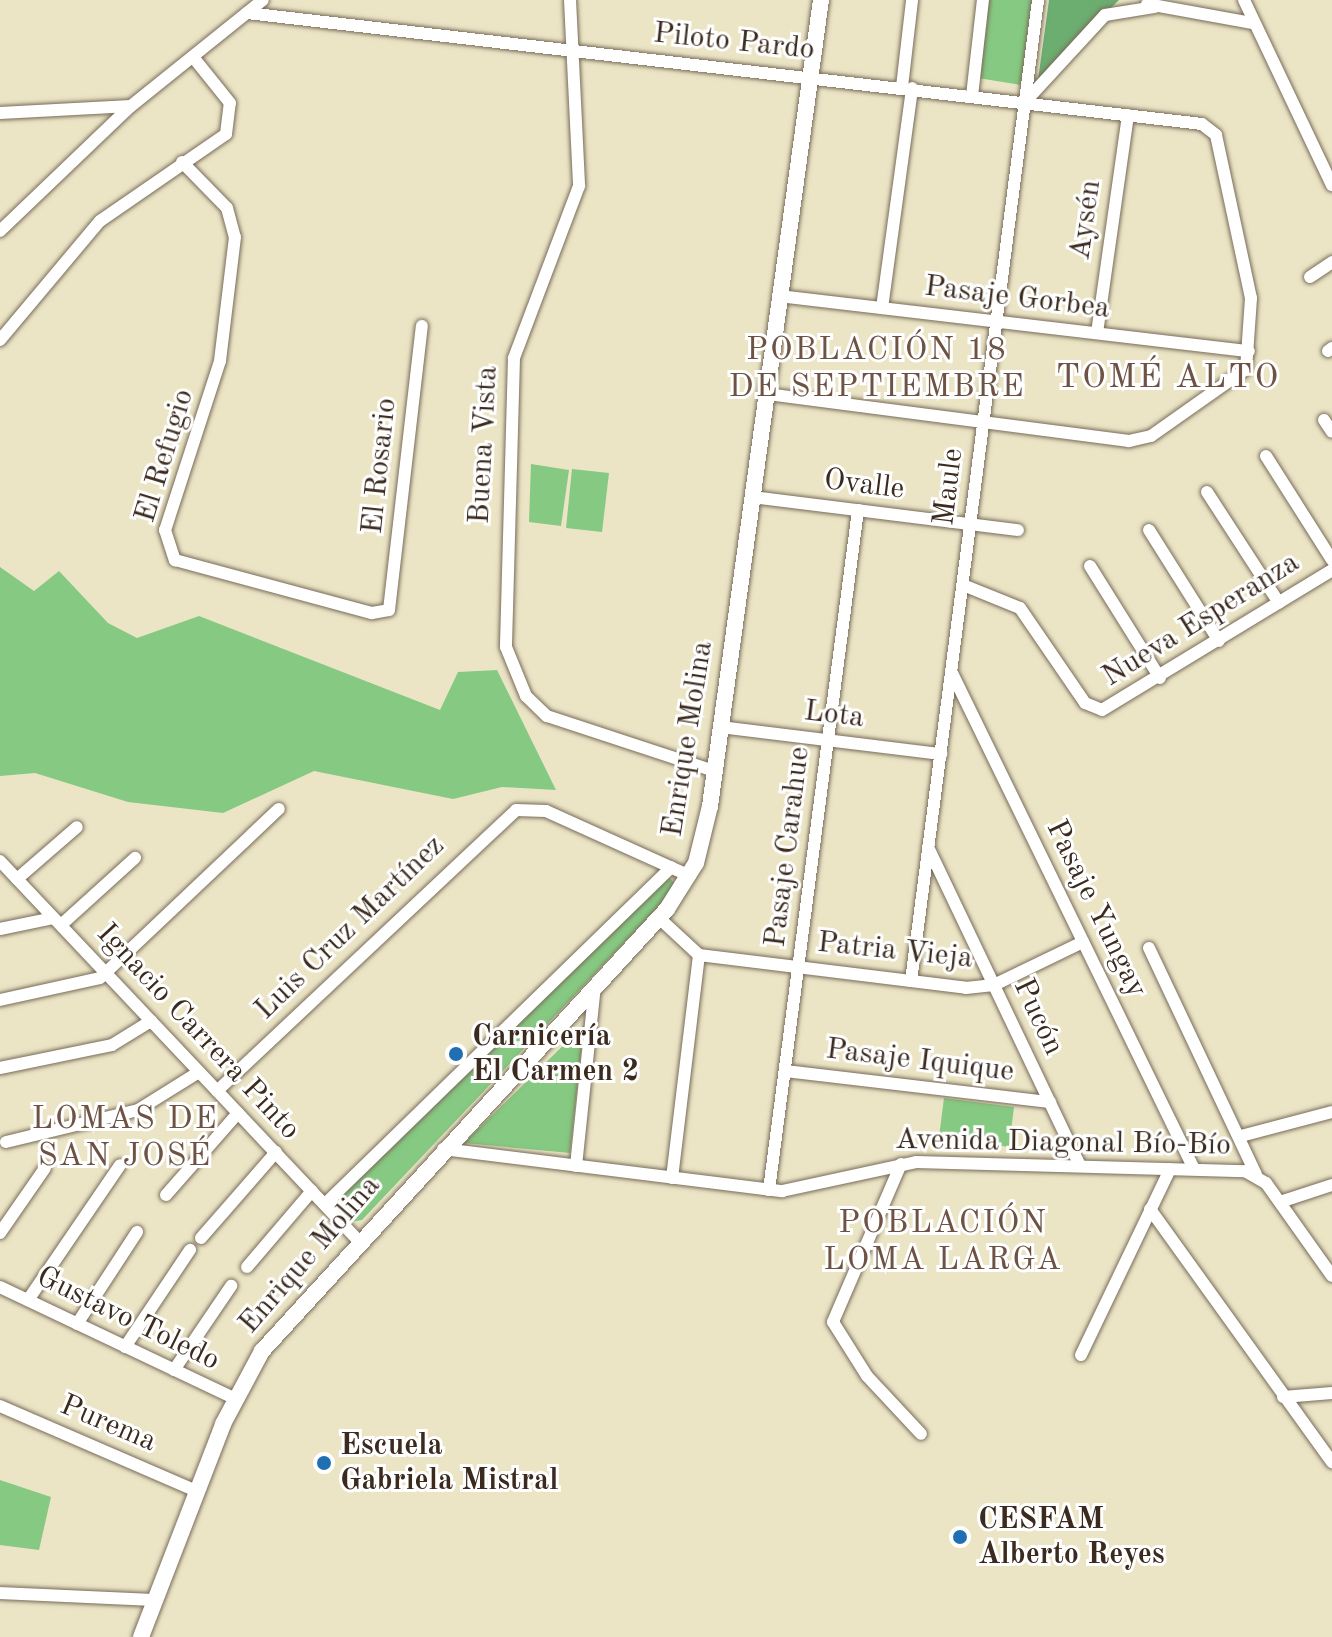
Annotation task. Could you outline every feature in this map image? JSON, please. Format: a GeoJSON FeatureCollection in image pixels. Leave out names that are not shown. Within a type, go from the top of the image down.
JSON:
{"type":"FeatureCollection","features":[{"type":"Feature","properties":{"kind":"main road","name":"Enrique Molina"},"geometry":{"type":"LineString","coordinates":[[141,1637],[234,1398],[278,1330],[357,1239],[659,918],[690,876],[706,834],[821,0]]}},
{"type":"Feature","properties":{"kind":"street"},"geometry":{"type":"LineString","coordinates":[[0,231],[131,106],[263,0]]}},
{"type":"Feature","properties":{"kind":"street","name":"Buena Vista"},"geometry":{"type":"LineString","coordinates":[[570,0],[575,50],[577,201],[514,358],[506,647],[526,696],[547,716],[714,771]]}},
{"type":"Feature","properties":{"kind":"street"},"geometry":{"type":"LineString","coordinates":[[882,308],[907,88],[912,0]]}},
{"type":"Feature","properties":{"kind":"street"},"geometry":{"type":"LineString","coordinates":[[972,96],[983,0]]}},
{"type":"Feature","properties":{"kind":"street","name":"Maule"},"geometry":{"type":"LineString","coordinates":[[911,981],[1038,0]]}},
{"type":"Feature","properties":{"kind":"street"},"geometry":{"type":"LineString","coordinates":[[1137,0],[1155,7],[1252,23]]}},
{"type":"Feature","properties":{"kind":"street"},"geometry":{"type":"LineString","coordinates":[[1244,0],[1252,23],[1332,185]]}},
{"type":"Feature","properties":{"kind":"street"},"geometry":{"type":"LineString","coordinates":[[1025,102],[1105,15],[1155,7]]}},
{"type":"Feature","properties":{"kind":"street","name":"Piloto Pardo"},"geometry":{"type":"LineString","coordinates":[[247,13],[1025,102],[1213,130],[1251,298],[1249,351]]}},
{"type":"Feature","properties":{"kind":"street"},"geometry":{"type":"LineString","coordinates":[[0,340],[100,221],[182,162],[221,139],[233,117],[226,96],[193,57]]}},
{"type":"Feature","properties":{"kind":"street"},"geometry":{"type":"LineString","coordinates":[[0,113],[131,106]]}},
{"type":"Feature","properties":{"kind":"street","name":"Aysén"},"geometry":{"type":"LineString","coordinates":[[1097,333],[1128,115]]}},
{"type":"Feature","properties":{"kind":"street","name":"El Refugio"},"geometry":{"type":"LineString","coordinates":[[182,162],[227,208],[235,237],[220,361],[165,530],[167,550],[195,569],[283,585],[372,613],[389,610]]}},
{"type":"Feature","properties":{"kind":"street"},"geometry":{"type":"LineString","coordinates":[[1310,277],[1332,262]]}},
{"type":"Feature","properties":{"kind":"street","name":"Pasaje Gorbea"},"geometry":{"type":"LineString","coordinates":[[779,296],[1249,351]]}},
{"type":"Feature","properties":{"kind":"street","name":"El Rosario"},"geometry":{"type":"LineString","coordinates":[[389,610],[422,326]]}},
{"type":"Feature","properties":{"kind":"street"},"geometry":{"type":"LineString","coordinates":[[766,394],[1141,440],[1238,382],[1249,351]]}},
{"type":"Feature","properties":{"kind":"street"},"geometry":{"type":"LineString","coordinates":[[1324,420],[1332,432]]}},
{"type":"Feature","properties":{"kind":"street"},"geometry":{"type":"LineString","coordinates":[[1266,456],[1332,560]]}},
{"type":"Feature","properties":{"kind":"street"},"geometry":{"type":"LineString","coordinates":[[1207,492],[1279,603]]}},
{"type":"Feature","properties":{"kind":"street","name":"Ovalle"},"geometry":{"type":"LineString","coordinates":[[752,497],[1018,530]]}},
{"type":"Feature","properties":{"kind":"street","name":"Pasaje Carahue"},"geometry":{"type":"LineString","coordinates":[[769,1190],[858,510]]}},
{"type":"Feature","properties":{"kind":"street"},"geometry":{"type":"LineString","coordinates":[[1149,530],[1219,641]]}},
{"type":"Feature","properties":{"kind":"street"},"geometry":{"type":"LineString","coordinates":[[1090,566],[1160,678]]}},
{"type":"Feature","properties":{"kind":"street","name":"Nueva Esperanza"},"geometry":{"type":"LineString","coordinates":[[963,585],[1020,608],[1095,709],[1114,706],[1332,570]]}},
{"type":"Feature","properties":{"kind":"street","name":"Pasaje Yungay"},"geometry":{"type":"LineString","coordinates":[[951,671],[1194,1169]]}},
{"type":"Feature","properties":{"kind":"street","name":"Lota"},"geometry":{"type":"LineString","coordinates":[[720,727],[941,754]]}},
{"type":"Feature","properties":{"kind":"street","name":"Luis Cruz Martínez"},"geometry":{"type":"LineString","coordinates":[[217,1091],[521,808],[546,811],[671,867]]}},
{"type":"Feature","properties":{"kind":"street"},"geometry":{"type":"LineString","coordinates":[[0,1000],[86,985],[106,973],[279,809]]}},
{"type":"Feature","properties":{"kind":"street"},"geometry":{"type":"LineString","coordinates":[[17,879],[77,827]]}},
{"type":"Feature","properties":{"kind":"street","name":"Pucón"},"geometry":{"type":"LineString","coordinates":[[928,847],[1080,1166]]}},
{"type":"Feature","properties":{"kind":"street"},"geometry":{"type":"LineString","coordinates":[[0,929],[57,922],[135,858]]}},
{"type":"Feature","properties":{"kind":"street","name":"Ignacio Carrera Pinto"},"geometry":{"type":"LineString","coordinates":[[1,863],[357,1239]]}},
{"type":"Feature","properties":{"kind":"street"},"geometry":{"type":"LineString","coordinates":[[671,867],[690,876]]}},
{"type":"Feature","properties":{"kind":"street","name":"Enrique Molina"},"geometry":{"type":"LineString","coordinates":[[325,1204],[671,867]]}},
{"type":"Feature","properties":{"kind":"street"},"geometry":{"type":"LineString","coordinates":[[659,918],[699,955],[672,1178]]}},
{"type":"Feature","properties":{"kind":"street","name":"Patria Vieja"},"geometry":{"type":"LineString","coordinates":[[699,955],[911,981],[994,985],[1083,942]]}},
{"type":"Feature","properties":{"kind":"street"},"geometry":{"type":"LineString","coordinates":[[1149,948],[1241,1136],[1256,1174],[1280,1202],[1332,1276]]}},
{"type":"Feature","properties":{"kind":"street"},"geometry":{"type":"LineString","coordinates":[[576,1166],[595,986]]}},
{"type":"Feature","properties":{"kind":"street"},"geometry":{"type":"LineString","coordinates":[[0,1068],[99,1049],[151,1021]]}},
{"type":"Feature","properties":{"kind":"street","name":"Pasaje Iquique"},"geometry":{"type":"LineString","coordinates":[[785,1071],[1050,1102]]}},
{"type":"Feature","properties":{"kind":"street"},"geometry":{"type":"LineString","coordinates":[[6,1142],[138,1110],[199,1072]]}},
{"type":"Feature","properties":{"kind":"street"},"geometry":{"type":"LineString","coordinates":[[1241,1136],[1332,1112]]}},
{"type":"Feature","properties":{"kind":"street"},"geometry":{"type":"LineString","coordinates":[[166,1195],[238,1113]]}},
{"type":"Feature","properties":{"kind":"street","name":"Avenida Diagonal Bío-Bío"},"geometry":{"type":"LineString","coordinates":[[443,1149],[769,1190],[821,1187],[901,1164],[1194,1169],[1256,1174]]}},
{"type":"Feature","properties":{"kind":"street"},"geometry":{"type":"LineString","coordinates":[[201,1238],[276,1152]]}},
{"type":"Feature","properties":{"kind":"street"},"geometry":{"type":"LineString","coordinates":[[901,1164],[833,1322],[867,1376],[921,1434]]}},
{"type":"Feature","properties":{"kind":"street"},"geometry":{"type":"LineString","coordinates":[[28,1300],[120,1165]]}},
{"type":"Feature","properties":{"kind":"street"},"geometry":{"type":"LineString","coordinates":[[0,1233],[45,1168]]}},
{"type":"Feature","properties":{"kind":"street"},"geometry":{"type":"LineString","coordinates":[[1081,1355],[1170,1169]]}},
{"type":"Feature","properties":{"kind":"street"},"geometry":{"type":"LineString","coordinates":[[1280,1202],[1332,1185]]}},
{"type":"Feature","properties":{"kind":"street"},"geometry":{"type":"LineString","coordinates":[[247,1267],[312,1191]]}},
{"type":"Feature","properties":{"kind":"street"},"geometry":{"type":"LineString","coordinates":[[1150,1209],[1332,1462]]}},
{"type":"Feature","properties":{"kind":"street"},"geometry":{"type":"LineString","coordinates":[[77,1324],[137,1232]]}},
{"type":"Feature","properties":{"kind":"street"},"geometry":{"type":"LineString","coordinates":[[125,1347],[190,1250]]}},
{"type":"Feature","properties":{"kind":"street"},"geometry":{"type":"LineString","coordinates":[[174,1370],[231,1286]]}},
{"type":"Feature","properties":{"kind":"street","name":"Gustavo Toledo"},"geometry":{"type":"LineString","coordinates":[[0,1287],[234,1398]]}},
{"type":"Feature","properties":{"kind":"street"},"geometry":{"type":"LineString","coordinates":[[1283,1397],[1332,1393]]}},
{"type":"Feature","properties":{"kind":"street","name":"Purema"},"geometry":{"type":"LineString","coordinates":[[0,1406],[196,1491]]}},
{"type":"Feature","properties":{"kind":"street"},"geometry":{"type":"LineString","coordinates":[[0,1593],[153,1600]]}},
{"type":"Feature","properties":{"kind":"green space"},"geometry":{"type":"Polygon","coordinates":[[[987,0],[1034,0],[1021,85],[978,78],[987,0]]]}},
{"type":"Feature","properties":{"kind":"green space"},"geometry":{"type":"Polygon","coordinates":[[[1049,0],[1119,0],[1038,80],[1049,0]]]}},
{"type":"Feature","properties":{"kind":"green space"},"geometry":{"type":"Polygon","coordinates":[[[531,464],[569,470],[561,526],[529,522],[531,464]]]}},
{"type":"Feature","properties":{"kind":"green space"},"geometry":{"type":"Polygon","coordinates":[[[572,469],[609,473],[602,532],[566,528],[572,469]]]}},
{"type":"Feature","properties":{"kind":"green space"},"geometry":{"type":"Polygon","coordinates":[[[0,567],[34,591],[59,571],[108,623],[137,638],[199,616],[440,710],[458,672],[497,670],[556,790],[502,787],[453,799],[314,771],[223,813],[128,802],[35,773],[0,776],[0,567]]]}},
{"type":"Feature","properties":{"kind":"green space"},"geometry":{"type":"Polygon","coordinates":[[[667,876],[676,884],[672,892],[362,1220],[351,1222],[337,1198],[667,876]]]}},
{"type":"Feature","properties":{"kind":"green space"},"geometry":{"type":"Polygon","coordinates":[[[584,1025],[570,1153],[464,1143],[584,1025]]]}},
{"type":"Feature","properties":{"kind":"green space"},"geometry":{"type":"Polygon","coordinates":[[[944,1098],[1014,1107],[1009,1147],[939,1137],[944,1098]]]}},
{"type":"Feature","properties":{"kind":"green space"},"geometry":{"type":"Polygon","coordinates":[[[0,1480],[51,1497],[39,1550],[0,1545],[0,1480]]]}},
{"type":"Feature","properties":{"kind":"place","name":"Carnicería El Carmen 2"},"geometry":{"type":"Point","coordinates":[456,1054]}},
{"type":"Feature","properties":{"kind":"place","name":"Escuela Gabriela Mistral"},"geometry":{"type":"Point","coordinates":[324,1463]}},
{"type":"Feature","properties":{"kind":"place","name":"CESFAM Alberto Reyes"},"geometry":{"type":"Point","coordinates":[960,1537]}},
{"type":"Feature","properties":{"kind":"district","name":"POBLACIÓN 18 DE SEPTIEMBRE"},"geometry":{"type":"Point","coordinates":[877,370]}},
{"type":"Feature","properties":{"kind":"district","name":"TOMÉ ALTO"},"geometry":{"type":"Point","coordinates":[1168,379]}},
{"type":"Feature","properties":{"kind":"district","name":"LOMAS DE SAN JOSÉ"},"geometry":{"type":"Point","coordinates":[125,1140]}},
{"type":"Feature","properties":{"kind":"district","name":"POBLACIÓN LOMA LARGA"},"geometry":{"type":"Point","coordinates":[943,1244]}}]}
